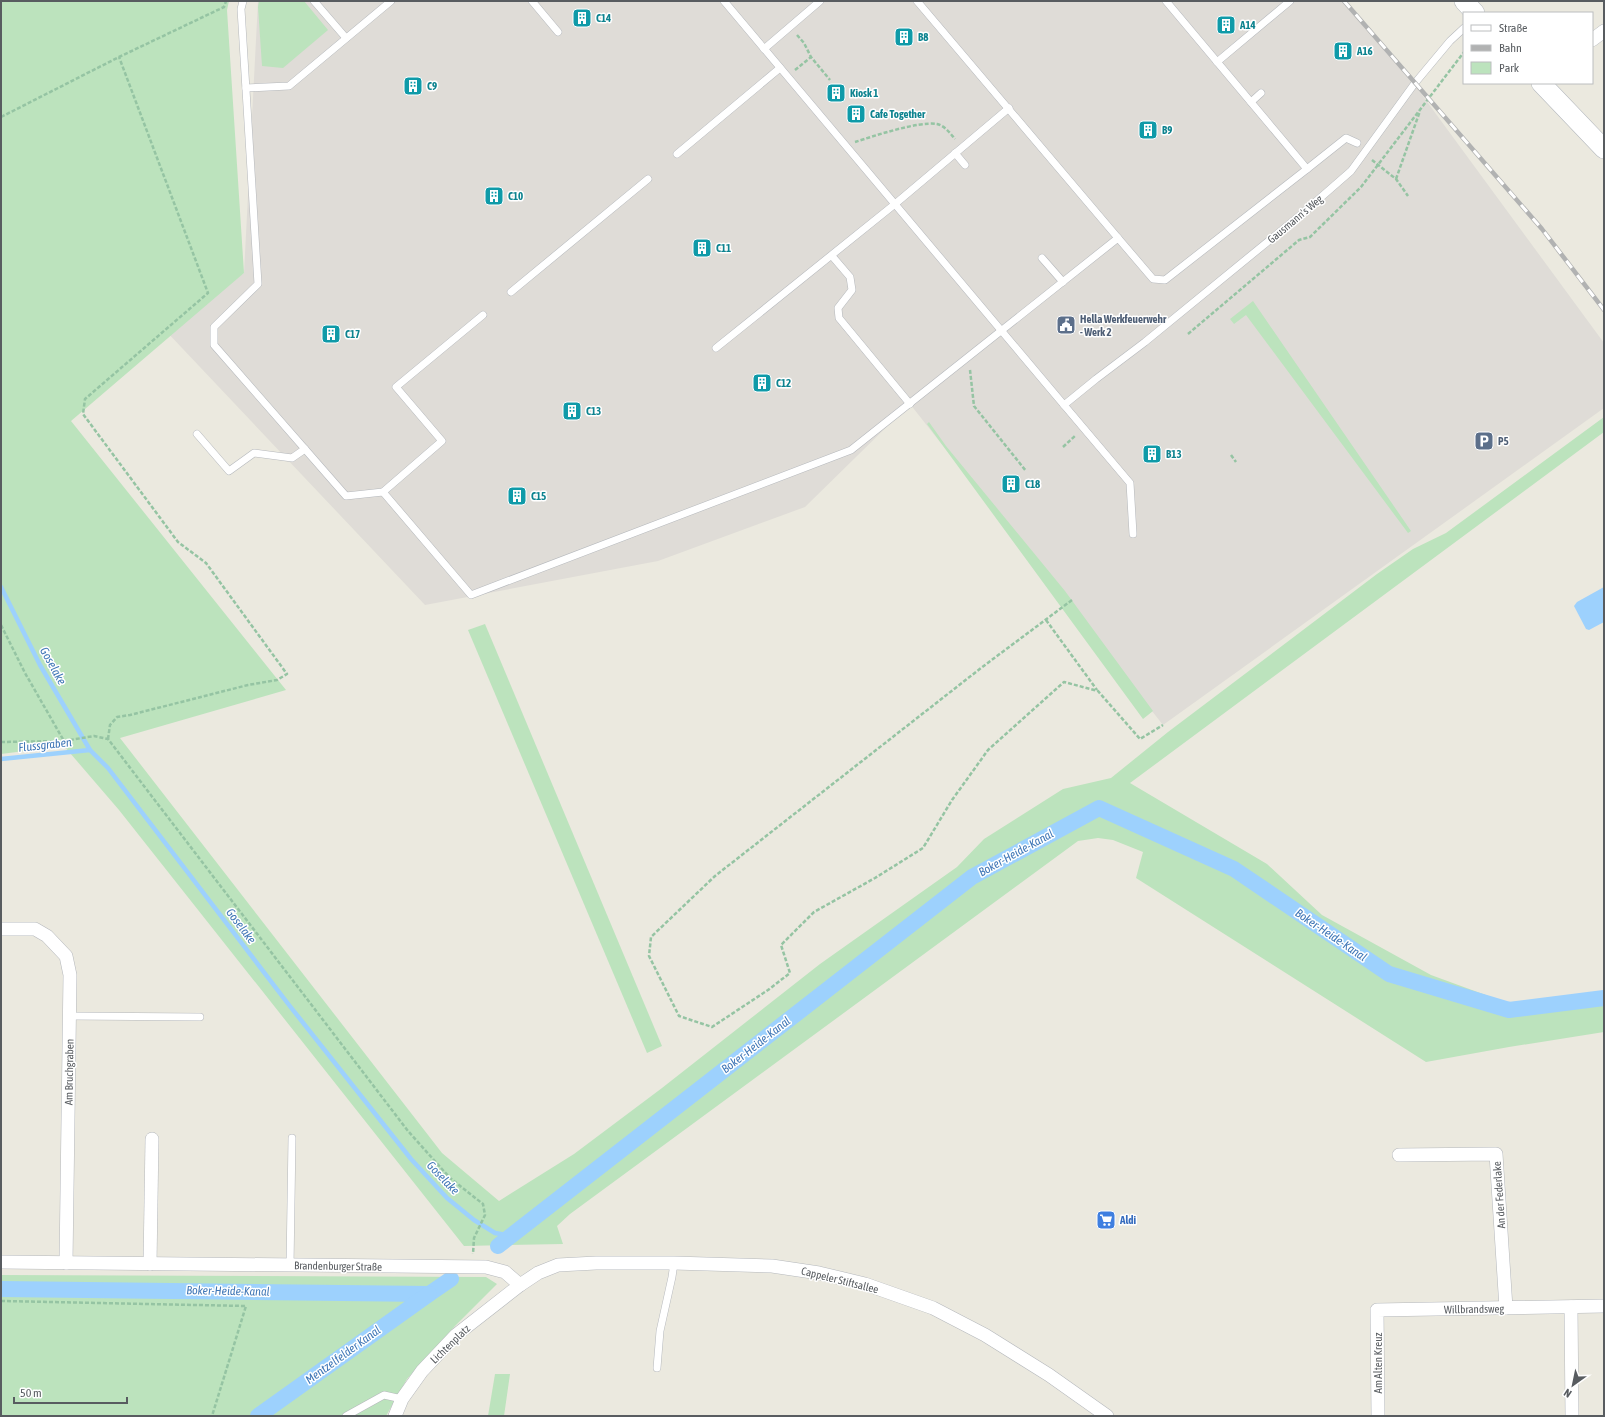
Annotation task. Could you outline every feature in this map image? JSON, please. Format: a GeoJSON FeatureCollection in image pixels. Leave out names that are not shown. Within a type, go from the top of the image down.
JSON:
{"type":"FeatureCollection","features":[{"type":"Feature","properties":{"kind":"main road"},"geometry":{"type":"LineString","coordinates":[[1464,1],[1474,12]]}},
{"type":"Feature","properties":{"kind":"main road"},"geometry":{"type":"LineString","coordinates":[[1542,84],[1604,149]]}},
{"type":"Feature","properties":{"kind":"street"},"geometry":{"type":"LineString","coordinates":[[1593,39],[1604,31]]}},
{"type":"Feature","properties":{"kind":"street","name":"Am Bruchgraben"},"geometry":{"type":"LineString","coordinates":[[1,929],[35,929],[47,936],[66,956],[70,976],[66,1263]]}},
{"type":"Feature","properties":{"kind":"street"},"geometry":{"type":"LineString","coordinates":[[150,1264],[152,1139]]}},
{"type":"Feature","properties":{"kind":"street","name":"An der Federlake"},"geometry":{"type":"LineString","coordinates":[[1399,1155],[1496,1154],[1506,1308]]}},
{"type":"Feature","properties":{"kind":"street","name":"Brandenburger Straße"},"geometry":{"type":"LineString","coordinates":[[1,1262],[486,1267],[505,1272],[520,1285]]}},
{"type":"Feature","properties":{"kind":"street","name":"Cappeler Stiftsallee"},"geometry":{"type":"LineString","coordinates":[[520,1285],[538,1273],[558,1266],[581,1263],[674,1263],[772,1266],[819,1272],[865,1284],[933,1308],[985,1335],[1049,1375],[1107,1416]]}},
{"type":"Feature","properties":{"kind":"street","name":"Lichtenplatz"},"geometry":{"type":"LineString","coordinates":[[395,1416],[402,1399],[422,1371],[456,1335],[520,1285]]}},
{"type":"Feature","properties":{"kind":"street","name":"Willbrandsweg"},"geometry":{"type":"LineString","coordinates":[[1377,1310],[1604,1306]]}},
{"type":"Feature","properties":{"kind":"street"},"geometry":{"type":"LineString","coordinates":[[1571,1307],[1572,1416]]}},
{"type":"Feature","properties":{"kind":"street","name":"Am Alten Kreuz"},"geometry":{"type":"LineString","coordinates":[[1377,1310],[1378,1416]]}},
{"type":"Feature","properties":{"kind":"lane"},"geometry":{"type":"LineString","coordinates":[[243,1],[241,9],[258,284],[214,327],[214,345],[346,496],[383,492],[442,440],[396,387],[484,315]]}},
{"type":"Feature","properties":{"kind":"lane"},"geometry":{"type":"LineString","coordinates":[[314,1],[346,38]]}},
{"type":"Feature","properties":{"kind":"lane"},"geometry":{"type":"LineString","coordinates":[[246,88],[289,86],[391,1]]}},
{"type":"Feature","properties":{"kind":"lane"},"geometry":{"type":"LineString","coordinates":[[532,1],[558,32]]}},
{"type":"Feature","properties":{"kind":"lane"},"geometry":{"type":"LineString","coordinates":[[724,1],[1003,330],[1130,483],[1133,534]]}},
{"type":"Feature","properties":{"kind":"lane"},"geometry":{"type":"LineString","coordinates":[[764,49],[820,1]]}},
{"type":"Feature","properties":{"kind":"lane"},"geometry":{"type":"LineString","coordinates":[[917,1],[1153,279],[1165,280],[1346,138],[1357,143]]}},
{"type":"Feature","properties":{"kind":"lane"},"geometry":{"type":"LineString","coordinates":[[1166,1],[1307,169]]}},
{"type":"Feature","properties":{"kind":"lane"},"geometry":{"type":"LineString","coordinates":[[1217,62],[1290,1]]}},
{"type":"Feature","properties":{"kind":"lane","name":"Gausmann's Weg"},"geometry":{"type":"LineString","coordinates":[[1064,405],[1145,342],[1304,212],[1351,171],[1415,83],[1450,41],[1463,29]]}},
{"type":"Feature","properties":{"kind":"lane"},"geometry":{"type":"LineString","coordinates":[[677,154],[780,68]]}},
{"type":"Feature","properties":{"kind":"lane"},"geometry":{"type":"LineString","coordinates":[[1251,102],[1261,93]]}},
{"type":"Feature","properties":{"kind":"lane"},"geometry":{"type":"LineString","coordinates":[[716,348],[832,256],[1009,108]]}},
{"type":"Feature","properties":{"kind":"lane"},"geometry":{"type":"LineString","coordinates":[[955,153],[965,165]]}},
{"type":"Feature","properties":{"kind":"lane"},"geometry":{"type":"LineString","coordinates":[[511,292],[648,179]]}},
{"type":"Feature","properties":{"kind":"lane"},"geometry":{"type":"LineString","coordinates":[[383,492],[471,595],[851,450],[1118,238]]}},
{"type":"Feature","properties":{"kind":"lane"},"geometry":{"type":"LineString","coordinates":[[832,256],[850,276],[852,290],[838,308],[839,318],[910,404]]}},
{"type":"Feature","properties":{"kind":"lane"},"geometry":{"type":"LineString","coordinates":[[1042,258],[1063,282]]}},
{"type":"Feature","properties":{"kind":"lane"},"geometry":{"type":"LineString","coordinates":[[197,434],[229,471],[254,453],[292,458],[305,449]]}},
{"type":"Feature","properties":{"kind":"lane"},"geometry":{"type":"LineString","coordinates":[[69,1016],[200,1017]]}},
{"type":"Feature","properties":{"kind":"lane"},"geometry":{"type":"LineString","coordinates":[[290,1266],[292,1138]]}},
{"type":"Feature","properties":{"kind":"lane"},"geometry":{"type":"LineString","coordinates":[[657,1368],[660,1331],[671,1284],[674,1263]]}},
{"type":"Feature","properties":{"kind":"lane"},"geometry":{"type":"LineString","coordinates":[[346,1416],[384,1395],[402,1399]]}},
{"type":"Feature","properties":{"kind":"path"},"geometry":{"type":"LineString","coordinates":[[1,117],[119,57],[224,7],[226,1]]}},
{"type":"Feature","properties":{"kind":"path"},"geometry":{"type":"LineString","coordinates":[[791,26],[804,43],[811,57],[830,80]]}},
{"type":"Feature","properties":{"kind":"path"},"geometry":{"type":"LineString","coordinates":[[108,739],[110,726],[117,717],[248,685],[277,680],[287,674],[206,563],[178,542],[83,414],[85,399],[208,293],[119,57]]}},
{"type":"Feature","properties":{"kind":"path"},"geometry":{"type":"LineString","coordinates":[[787,77],[811,57]]}},
{"type":"Feature","properties":{"kind":"path"},"geometry":{"type":"LineString","coordinates":[[1396,179],[1421,109]]}},
{"type":"Feature","properties":{"kind":"path"},"geometry":{"type":"LineString","coordinates":[[844,144],[919,125],[937,124],[945,128],[962,147]]}},
{"type":"Feature","properties":{"kind":"path"},"geometry":{"type":"LineString","coordinates":[[1365,153],[1378,166],[1396,179],[1408,196]]}},
{"type":"Feature","properties":{"kind":"path"},"geometry":{"type":"LineString","coordinates":[[969,357],[974,406],[1026,471]]}},
{"type":"Feature","properties":{"kind":"path"},"geometry":{"type":"LineString","coordinates":[[1063,447],[1084,428]]}},
{"type":"Feature","properties":{"kind":"path"},"geometry":{"type":"LineString","coordinates":[[1231,455],[1236,462]]}},
{"type":"Feature","properties":{"kind":"path"},"geometry":{"type":"LineString","coordinates":[[1072,600],[975,673],[715,876],[651,937],[649,956],[679,1016],[712,1027],[768,990],[790,973],[781,946],[814,912],[875,878],[923,848],[952,800],[988,750],[1064,682],[1098,691]]}},
{"type":"Feature","properties":{"kind":"path"},"geometry":{"type":"LineString","coordinates":[[1046,620],[1098,691],[1140,739],[1163,725]]}},
{"type":"Feature","properties":{"kind":"path"},"geometry":{"type":"LineString","coordinates":[[1,625],[25,673],[64,740]]}},
{"type":"Feature","properties":{"kind":"path"},"geometry":{"type":"LineString","coordinates":[[1,742],[64,740],[94,736],[108,739],[408,1131],[450,1178],[483,1204],[485,1215],[474,1238]]}},
{"type":"Feature","properties":{"kind":"path"},"geometry":{"type":"LineString","coordinates":[[1,1301],[246,1306],[212,1416]]}},
{"type":"Feature","properties":{"kind":"shaded area"},"geometry":{"type":"Polygon","coordinates":[[[258,1],[1344,1],[1403,69],[1604,343],[1604,408],[1163,725],[910,404],[805,507],[658,561],[425,605],[165,330],[244,273],[258,1]]]}},
{"type":"Feature","properties":{"kind":"green space"},"geometry":{"type":"Polygon","coordinates":[[[1,1],[229,1],[227,10],[244,273],[71,421],[286,690],[120,738],[442,1153],[499,1201],[574,1154],[662,1088],[820,964],[957,867],[984,839],[1063,789],[1111,778],[1168,732],[1377,574],[1413,549],[1446,533],[1604,417],[1604,432],[1130,783],[1267,864],[1322,915],[1431,975],[1513,1005],[1604,991],[1604,1032],[1426,1062],[1136,878],[1143,852],[1113,840],[1098,838],[1078,841],[570,1214],[557,1226],[563,1244],[464,1246],[119,810],[64,746],[1,754],[1,1]]]}},
{"type":"Feature","properties":{"kind":"green space"},"geometry":{"type":"Polygon","coordinates":[[[259,1],[304,1],[328,30],[283,68],[262,66],[258,7],[259,1]]]}},
{"type":"Feature","properties":{"kind":"green space"},"geometry":{"type":"Polygon","coordinates":[[[1253,301],[1411,531],[1408,533],[1246,315],[1234,324],[1230,319],[1253,301]]]}},
{"type":"Feature","properties":{"kind":"green space"},"geometry":{"type":"Polygon","coordinates":[[[929,422],[946,446],[1065,591],[1153,711],[1143,719],[927,424],[929,422]]]}},
{"type":"Feature","properties":{"kind":"green space"},"geometry":{"type":"Polygon","coordinates":[[[485,624],[662,1046],[647,1053],[468,630],[485,624]]]}},
{"type":"Feature","properties":{"kind":"green space"},"geometry":{"type":"Polygon","coordinates":[[[1,1275],[486,1277],[497,1284],[455,1326],[407,1379],[386,1416],[1,1416],[1,1275]]]}},
{"type":"Feature","properties":{"kind":"green space"},"geometry":{"type":"Polygon","coordinates":[[[495,1374],[510,1374],[504,1416],[488,1416],[495,1374]]]}},
{"type":"Feature","properties":{"kind":"water"},"geometry":{"type":"Polygon","coordinates":[[[1604,587],[1604,622],[1589,630],[1586,629],[1574,606],[1577,602],[1604,587]]]}},
{"type":"Feature","properties":{"kind":"waterway","name":"Goselake"},"geometry":{"type":"LineString","coordinates":[[1,587],[40,665],[90,750],[108,768],[289,1005],[411,1159],[447,1198],[474,1220],[495,1233],[512,1236]]}},
{"type":"Feature","properties":{"kind":"waterway","name":"Flussgraben"},"geometry":{"type":"LineString","coordinates":[[1,759],[90,750]]}},
{"type":"Feature","properties":{"kind":"waterway","name":"Boker-Heide-Kanal"},"geometry":{"type":"LineString","coordinates":[[498,1246],[972,877],[1099,808],[1234,869],[1389,974],[1509,1010],[1604,998]]}},
{"type":"Feature","properties":{"kind":"waterway","name":"Boker-Heide-Kanal"},"geometry":{"type":"LineString","coordinates":[[1,1289],[429,1294],[451,1279]]}},
{"type":"Feature","properties":{"kind":"waterway","name":"Mentzelfelder Kanal"},"geometry":{"type":"LineString","coordinates":[[258,1416],[429,1294]]}},
{"type":"Feature","properties":{"kind":"railway"},"geometry":{"type":"LineString","coordinates":[[1344,1],[1542,229],[1604,310]]}},
{"type":"Feature","properties":{"kind":"place","name":"C14"},"geometry":{"type":"Point","coordinates":[582,18]}},
{"type":"Feature","properties":{"kind":"place","name":"A14"},"geometry":{"type":"Point","coordinates":[1226,25]}},
{"type":"Feature","properties":{"kind":"place","name":"B8"},"geometry":{"type":"Point","coordinates":[904,37]}},
{"type":"Feature","properties":{"kind":"place","name":"A16"},"geometry":{"type":"Point","coordinates":[1343,51]}},
{"type":"Feature","properties":{"kind":"place","name":"C9"},"geometry":{"type":"Point","coordinates":[413,86]}},
{"type":"Feature","properties":{"kind":"place","name":"Kiosk 1"},"geometry":{"type":"Point","coordinates":[836,93]}},
{"type":"Feature","properties":{"kind":"place","name":"Cafe Together"},"geometry":{"type":"Point","coordinates":[856,114]}},
{"type":"Feature","properties":{"kind":"place","name":"B9"},"geometry":{"type":"Point","coordinates":[1148,130]}},
{"type":"Feature","properties":{"kind":"place","name":"C10"},"geometry":{"type":"Point","coordinates":[494,196]}},
{"type":"Feature","properties":{"kind":"place","name":"C11"},"geometry":{"type":"Point","coordinates":[702,248]}},
{"type":"Feature","properties":{"kind":"place","name":"Hella Werkfeuerwehr - Werk 2"},"geometry":{"type":"Point","coordinates":[1066,325]}},
{"type":"Feature","properties":{"kind":"place","name":"C17"},"geometry":{"type":"Point","coordinates":[331,334]}},
{"type":"Feature","properties":{"kind":"place","name":"C12"},"geometry":{"type":"Point","coordinates":[762,383]}},
{"type":"Feature","properties":{"kind":"place","name":"C13"},"geometry":{"type":"Point","coordinates":[572,411]}},
{"type":"Feature","properties":{"kind":"place","name":"P5"},"geometry":{"type":"Point","coordinates":[1484,441]}},
{"type":"Feature","properties":{"kind":"place","name":"B13"},"geometry":{"type":"Point","coordinates":[1152,454]}},
{"type":"Feature","properties":{"kind":"place","name":"C18"},"geometry":{"type":"Point","coordinates":[1011,484]}},
{"type":"Feature","properties":{"kind":"place","name":"C15"},"geometry":{"type":"Point","coordinates":[517,496]}},
{"type":"Feature","properties":{"kind":"place","name":"Aldi"},"geometry":{"type":"Point","coordinates":[1106,1220]}}]}
